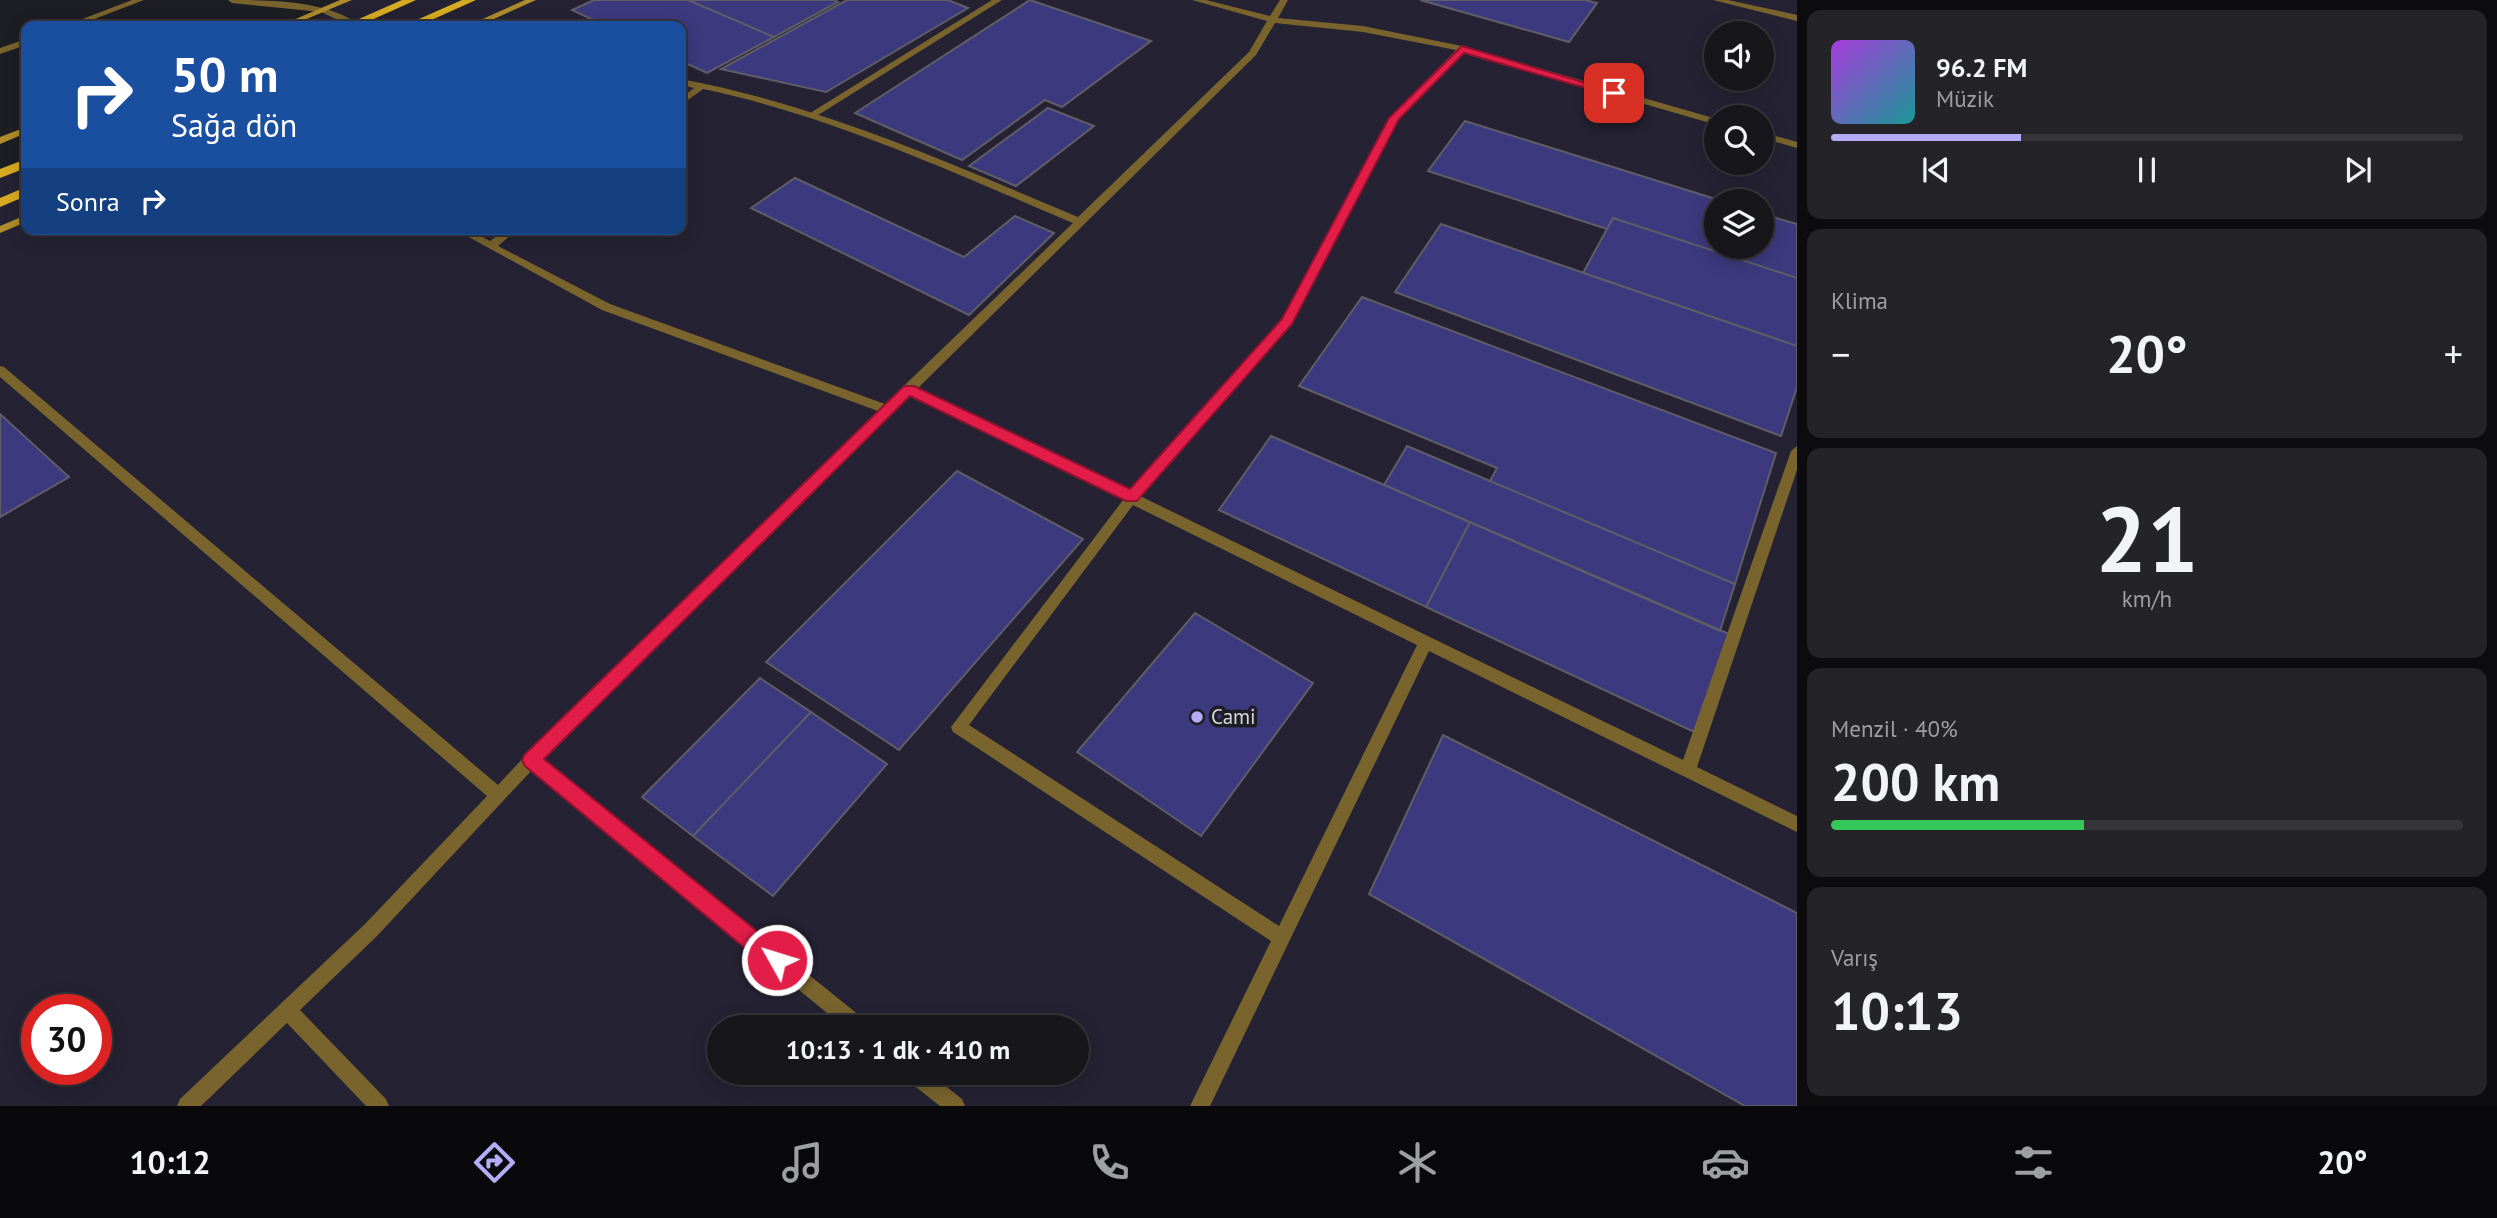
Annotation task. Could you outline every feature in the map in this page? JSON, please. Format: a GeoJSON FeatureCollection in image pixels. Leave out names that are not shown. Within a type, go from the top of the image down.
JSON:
{"type":"FeatureCollection","features":[{"type":"Feature","properties":{"kind":"main road"},"geometry":{"type":"LineString","coordinates":[[296,21],[348,0]]}},
{"type":"Feature","properties":{"kind":"main road"},"geometry":{"type":"LineString","coordinates":[[361,21],[411,0]]}},
{"type":"Feature","properties":{"kind":"main road"},"geometry":{"type":"LineString","coordinates":[[422,21],[471,0]]}},
{"type":"Feature","properties":{"kind":"main road"},"geometry":{"type":"LineString","coordinates":[[483,21],[532,0]]}},
{"type":"Feature","properties":{"kind":"main road"},"geometry":{"type":"LineString","coordinates":[[0,141],[21,132]]}},
{"type":"Feature","properties":{"kind":"main road"},"geometry":{"type":"LineString","coordinates":[[0,174],[21,165]]}},
{"type":"Feature","properties":{"kind":"main road"},"geometry":{"type":"LineString","coordinates":[[0,203],[21,193]]}},
{"type":"Feature","properties":{"kind":"main road"},"geometry":{"type":"LineString","coordinates":[[0,230],[21,220]]}},
{"type":"Feature","properties":{"kind":"street"},"geometry":{"type":"LineString","coordinates":[[82,21],[140,0]]}},
{"type":"Feature","properties":{"kind":"street"},"geometry":{"type":"LineString","coordinates":[[232,0],[323,10],[344,21]]}},
{"type":"Feature","properties":{"kind":"street"},"geometry":{"type":"LineString","coordinates":[[323,10],[337,0]]}},
{"type":"Feature","properties":{"kind":"street"},"geometry":{"type":"LineString","coordinates":[[812,115],[998,0]]}},
{"type":"Feature","properties":{"kind":"street"},"geometry":{"type":"LineString","coordinates":[[1196,0],[1274,20],[1363,29],[1462,49],[1704,118]]}},
{"type":"Feature","properties":{"kind":"street"},"geometry":{"type":"LineString","coordinates":[[187,1106],[370,930],[531,760],[1253,53],[1283,0]]}},
{"type":"Feature","properties":{"kind":"street"},"geometry":{"type":"LineString","coordinates":[[1717,0],[1797,18]]}},
{"type":"Feature","properties":{"kind":"street"},"geometry":{"type":"LineString","coordinates":[[0,51],[21,44]]}},
{"type":"Feature","properties":{"kind":"street"},"geometry":{"type":"LineString","coordinates":[[1282,938],[959,727],[1132,497],[1288,321],[1394,118],[1462,49]]}},
{"type":"Feature","properties":{"kind":"street"},"geometry":{"type":"LineString","coordinates":[[686,83],[782,104],[1080,222]]}},
{"type":"Feature","properties":{"kind":"street"},"geometry":{"type":"LineString","coordinates":[[686,98],[702,86]]}},
{"type":"Feature","properties":{"kind":"street"},"geometry":{"type":"LineString","coordinates":[[1774,138],[1797,145]]}},
{"type":"Feature","properties":{"kind":"street"},"geometry":{"type":"LineString","coordinates":[[470,235],[606,307],[888,410]]}},
{"type":"Feature","properties":{"kind":"street"},"geometry":{"type":"LineString","coordinates":[[491,246],[505,235]]}},
{"type":"Feature","properties":{"kind":"street"},"geometry":{"type":"LineString","coordinates":[[0,370],[498,795]]}},
{"type":"Feature","properties":{"kind":"street"},"geometry":{"type":"LineString","coordinates":[[909,390],[1797,824]]}},
{"type":"Feature","properties":{"kind":"street"},"geometry":{"type":"LineString","coordinates":[[1688,770],[1797,452]]}},
{"type":"Feature","properties":{"kind":"street"},"geometry":{"type":"LineString","coordinates":[[1200,1106],[1426,641]]}},
{"type":"Feature","properties":{"kind":"street"},"geometry":{"type":"LineString","coordinates":[[531,760],[843,1015]]}},
{"type":"Feature","properties":{"kind":"street"},"geometry":{"type":"LineString","coordinates":[[287,1010],[379,1106]]}},
{"type":"Feature","properties":{"kind":"street"},"geometry":{"type":"LineString","coordinates":[[929,1085],[955,1106]]}},
{"type":"Feature","properties":{"kind":"shaded area"},"geometry":{"type":"Polygon","coordinates":[[[352,0],[1797,0],[1797,1106],[0,1106],[0,174],[21,164],[21,235],[686,235],[686,21],[309,21],[352,0]]]}},
{"type":"Feature","properties":{"kind":"building"},"geometry":{"type":"Polygon","coordinates":[[[594,0],[688,0],[774,37],[707,73],[686,63],[686,21],[595,21],[572,10],[594,0]]]}},
{"type":"Feature","properties":{"kind":"building"},"geometry":{"type":"Polygon","coordinates":[[[688,0],[834,0],[838,2],[774,37],[688,0]]]}},
{"type":"Feature","properties":{"kind":"building"},"geometry":{"type":"Polygon","coordinates":[[[847,0],[948,0],[968,8],[826,92],[721,69],[847,0]]]}},
{"type":"Feature","properties":{"kind":"building"},"geometry":{"type":"Polygon","coordinates":[[[1030,0],[1151,41],[1062,107],[1045,100],[962,160],[855,113],[1030,0]]]}},
{"type":"Feature","properties":{"kind":"building"},"geometry":{"type":"Polygon","coordinates":[[[1420,0],[1585,0],[1597,3],[1569,42],[1420,0]]]}},
{"type":"Feature","properties":{"kind":"building"},"geometry":{"type":"Polygon","coordinates":[[[1048,108],[1094,126],[1016,186],[969,166],[1048,108]]]}},
{"type":"Feature","properties":{"kind":"building"},"geometry":{"type":"Polygon","coordinates":[[[1465,121],[1704,195],[1704,248],[1613,218],[1607,229],[1428,171],[1465,121]]]}},
{"type":"Feature","properties":{"kind":"building"},"geometry":{"type":"Polygon","coordinates":[[[795,178],[964,257],[1015,216],[1054,233],[969,315],[751,208],[795,178]]]}},
{"type":"Feature","properties":{"kind":"building"},"geometry":{"type":"Polygon","coordinates":[[[1774,217],[1797,224],[1797,278],[1739,259],[1774,259],[1774,217]]]}},
{"type":"Feature","properties":{"kind":"building"},"geometry":{"type":"Polygon","coordinates":[[[1613,218],[1704,248],[1704,259],[1739,259],[1797,278],[1797,346],[1583,273],[1613,218]]]}},
{"type":"Feature","properties":{"kind":"building"},"geometry":{"type":"Polygon","coordinates":[[[1441,224],[1797,346],[1797,387],[1781,436],[1395,292],[1441,224]]]}},
{"type":"Feature","properties":{"kind":"building"},"geometry":{"type":"Polygon","coordinates":[[[1362,297],[1776,453],[1735,584],[1490,481],[1497,468],[1299,386],[1362,297]]]}},
{"type":"Feature","properties":{"kind":"building"},"geometry":{"type":"Polygon","coordinates":[[[0,414],[69,477],[0,517],[0,414]]]}},
{"type":"Feature","properties":{"kind":"building"},"geometry":{"type":"Polygon","coordinates":[[[1271,436],[1470,522],[1426,607],[1219,510],[1271,436]]]}},
{"type":"Feature","properties":{"kind":"building"},"geometry":{"type":"Polygon","coordinates":[[[1407,446],[1735,584],[1720,631],[1384,485],[1407,446]]]}},
{"type":"Feature","properties":{"kind":"building"},"geometry":{"type":"Polygon","coordinates":[[[957,471],[1083,539],[899,750],[766,662],[957,471]]]}},
{"type":"Feature","properties":{"kind":"building"},"geometry":{"type":"Polygon","coordinates":[[[1470,522],[1734,636],[1703,736],[1426,607],[1470,522]]]}},
{"type":"Feature","properties":{"kind":"building","name":"Cami"},"geometry":{"type":"Polygon","coordinates":[[[1195,613],[1313,683],[1201,836],[1077,752],[1195,613]]]}},
{"type":"Feature","properties":{"kind":"building"},"geometry":{"type":"Polygon","coordinates":[[[760,678],[811,712],[693,836],[642,797],[760,678]]]}},
{"type":"Feature","properties":{"kind":"building"},"geometry":{"type":"Polygon","coordinates":[[[811,712],[887,764],[773,896],[693,836],[811,712]]]}},
{"type":"Feature","properties":{"kind":"building"},"geometry":{"type":"Polygon","coordinates":[[[1443,735],[1797,913],[1797,1106],[1745,1106],[1369,894],[1443,735]]]}},
{"type":"Feature","properties":{"kind":"place","name":"Cami"},"geometry":{"type":"Point","coordinates":[1197,717]}},
{"type":"Feature","properties":{"kind":"route"},"geometry":{"type":"LineString","coordinates":[[777,960],[531,760],[909,390],[1132,497],[1288,321],[1394,118],[1462,49],[1614,93]]}}]}
